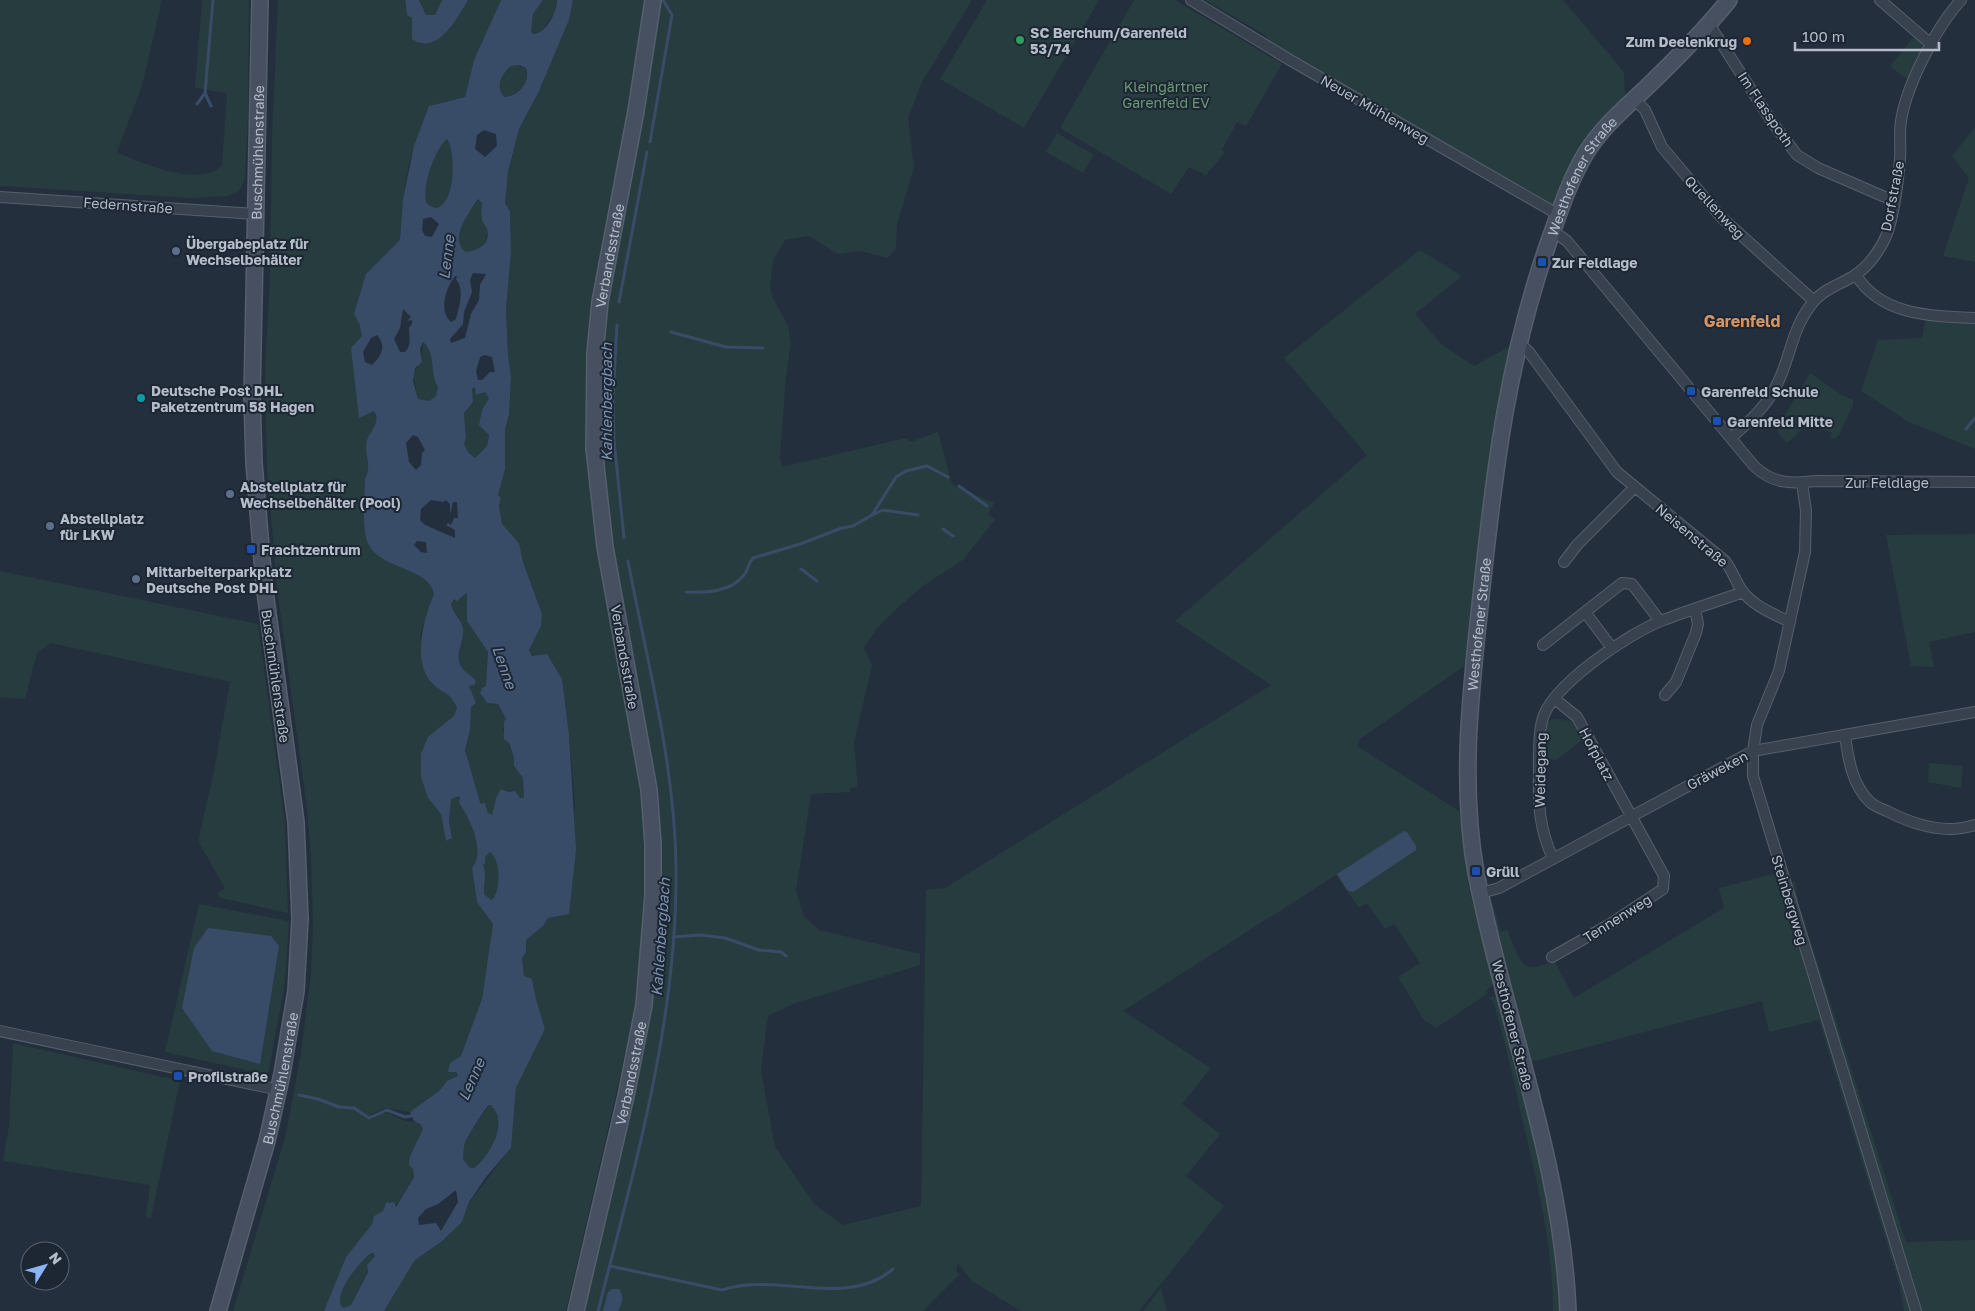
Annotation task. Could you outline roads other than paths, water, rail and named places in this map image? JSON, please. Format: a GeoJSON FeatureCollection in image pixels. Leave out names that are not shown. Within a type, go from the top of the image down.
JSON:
{"type":"FeatureCollection","features":[{"type":"Feature","properties":{"kind":"street","name":"Buschmühlenstraße"},"geometry":{"type":"LineString","coordinates":[[218,1311],[267,1141],[279,1090],[296,991],[300,919],[296,822],[264,584],[254,463],[252,397],[260,0]]}},
{"type":"Feature","properties":{"kind":"street","name":"Neuer Mühlenweg"},"geometry":{"type":"LineString","coordinates":[[1192,0],[1290,60],[1559,215]]}},
{"type":"Feature","properties":{"kind":"street","name":"Westhofener Straße"},"geometry":{"type":"LineString","coordinates":[[1568,1311],[1566,1271],[1550,1175],[1481,893],[1474,859],[1469,803],[1468,736],[1496,462],[1505,403],[1518,342],[1553,231],[1586,152],[1601,132],[1709,24],[1729,0]]}},
{"type":"Feature","properties":{"kind":"street"},"geometry":{"type":"LineString","coordinates":[[1880,0],[1932,45]]}},
{"type":"Feature","properties":{"kind":"street","name":"Dorfstraße"},"geometry":{"type":"LineString","coordinates":[[1731,438],[1768,400],[1780,379],[1797,327],[1814,301],[1823,293],[1856,275],[1878,252],[1887,233],[1894,200],[1900,160],[1901,121],[1912,82],[1932,45],[1961,0]]}},
{"type":"Feature","properties":{"kind":"street","name":"Verbandsstraße"},"geometry":{"type":"LineString","coordinates":[[576,1311],[626,1096],[644,1005],[653,895],[653,844],[649,790],[605,547],[594,448],[596,353],[600,302],[636,111],[653,4]]}},
{"type":"Feature","properties":{"kind":"street","name":"Im Flasspoth"},"geometry":{"type":"LineString","coordinates":[[1709,24],[1772,122],[1797,155],[1818,168],[1894,200]]}},
{"type":"Feature","properties":{"kind":"street","name":"Quellenweg"},"geometry":{"type":"LineString","coordinates":[[1634,98],[1645,110],[1662,147],[1721,217],[1814,301]]}},
{"type":"Feature","properties":{"kind":"street","name":"Federnstraße"},"geometry":{"type":"LineString","coordinates":[[0,197],[256,214]]}},
{"type":"Feature","properties":{"kind":"street","name":"Zur Feldlage"},"geometry":{"type":"LineString","coordinates":[[1553,231],[1567,241],[1754,466],[1767,477],[1784,483],[1975,482]]}},
{"type":"Feature","properties":{"kind":"street"},"geometry":{"type":"LineString","coordinates":[[1856,275],[1863,287],[1874,297],[1908,312],[1975,318]]}},
{"type":"Feature","properties":{"kind":"street","name":"Neisenstraße"},"geometry":{"type":"LineString","coordinates":[[1518,342],[1529,352],[1617,472],[1634,488],[1726,562],[1734,571],[1743,592],[1762,608],[1790,622]]}},
{"type":"Feature","properties":{"kind":"street","name":"Steinbergweg"},"geometry":{"type":"LineString","coordinates":[[1802,483],[1806,511],[1805,552],[1779,671],[1757,726],[1753,751],[1753,776],[1916,1311]]}},
{"type":"Feature","properties":{"kind":"street"},"geometry":{"type":"LineString","coordinates":[[1564,562],[1577,545],[1634,488]]}},
{"type":"Feature","properties":{"kind":"street"},"geometry":{"type":"LineString","coordinates":[[1543,645],[1622,583],[1632,584],[1660,621]]}},
{"type":"Feature","properties":{"kind":"street","name":"Weidegang"},"geometry":{"type":"LineString","coordinates":[[1553,859],[1541,828],[1538,796],[1542,720],[1555,699],[1567,684],[1612,648],[1660,621],[1743,592]]}},
{"type":"Feature","properties":{"kind":"street"},"geometry":{"type":"LineString","coordinates":[[1665,695],[1676,682],[1696,633],[1698,624],[1695,609]]}},
{"type":"Feature","properties":{"kind":"street"},"geometry":{"type":"LineString","coordinates":[[1584,612],[1612,648]]}},
{"type":"Feature","properties":{"kind":"street","name":"Hofplatz"},"geometry":{"type":"LineString","coordinates":[[1555,699],[1576,717],[1631,817]]}},
{"type":"Feature","properties":{"kind":"street","name":"Gräweken"},"geometry":{"type":"LineString","coordinates":[[1481,893],[1499,888],[1753,751],[1975,712]]}},
{"type":"Feature","properties":{"kind":"street"},"geometry":{"type":"LineString","coordinates":[[1845,735],[1851,769],[1870,803],[1906,821],[1931,827],[1955,829],[1975,825]]}},
{"type":"Feature","properties":{"kind":"street","name":"Tennenweg"},"geometry":{"type":"LineString","coordinates":[[1552,957],[1610,924],[1663,889],[1664,876],[1631,817]]}},
{"type":"Feature","properties":{"kind":"street"},"geometry":{"type":"LineString","coordinates":[[0,1031],[279,1090]]}},
{"type":"Feature","properties":{"kind":"water"},"geometry":{"type":"Polygon","coordinates":[[[405,0],[419,0],[426,15],[435,15],[442,0],[468,0],[445,33],[429,43],[421,43],[412,39],[412,18],[407,15],[405,0]]]}},
{"type":"Feature","properties":{"kind":"water","name":"Lenne"},"geometry":{"type":"Polygon","coordinates":[[[501,0],[543,0],[533,14],[531,32],[533,34],[538,33],[550,22],[557,5],[557,0],[573,0],[569,20],[539,91],[519,129],[508,172],[505,203],[510,211],[511,252],[506,310],[511,377],[509,415],[505,429],[505,469],[498,495],[501,498],[499,506],[502,524],[519,543],[523,562],[542,614],[541,626],[529,650],[532,656],[547,654],[562,679],[569,735],[576,850],[569,914],[548,918],[543,926],[526,940],[526,952],[522,958],[524,976],[532,979],[545,1029],[516,1088],[511,1148],[486,1177],[469,1202],[462,1222],[441,1242],[415,1260],[384,1311],[324,1311],[346,1257],[372,1224],[374,1216],[383,1211],[387,1201],[389,1203],[394,1202],[396,1207],[414,1177],[413,1169],[409,1165],[410,1156],[423,1129],[420,1124],[414,1121],[410,1112],[439,1091],[447,1081],[458,1076],[456,1072],[448,1072],[450,1063],[461,1056],[482,999],[493,924],[477,902],[472,868],[476,861],[477,844],[472,826],[459,803],[460,796],[451,799],[449,821],[452,838],[446,841],[441,814],[428,798],[421,777],[421,754],[428,737],[454,716],[457,708],[449,696],[433,684],[426,675],[422,664],[423,627],[434,594],[430,585],[412,572],[378,556],[370,548],[366,537],[364,515],[365,479],[368,469],[366,445],[375,426],[376,415],[374,411],[359,418],[351,348],[362,336],[359,323],[354,314],[366,274],[400,240],[403,199],[414,146],[429,106],[465,97],[474,60],[501,0]],[[520,65],[511,66],[502,77],[500,90],[505,97],[515,94],[523,87],[527,73],[526,68],[520,65]],[[484,130],[477,135],[475,149],[485,157],[497,146],[496,134],[484,130]],[[447,139],[433,160],[427,180],[426,197],[427,204],[435,208],[442,205],[447,198],[452,177],[452,155],[447,139]],[[478,199],[466,218],[459,240],[461,247],[466,252],[482,246],[488,235],[482,220],[482,203],[478,199]],[[431,217],[423,219],[422,230],[425,236],[432,237],[439,224],[431,217]],[[473,273],[470,280],[472,292],[464,312],[463,324],[450,339],[451,343],[465,338],[471,314],[479,300],[480,285],[486,274],[473,273]],[[457,276],[452,281],[445,299],[445,311],[451,322],[456,319],[461,293],[456,279],[457,276]],[[403,309],[400,328],[394,339],[400,352],[405,352],[409,346],[409,328],[412,324],[412,320],[407,321],[411,317],[403,309]],[[377,335],[371,338],[363,352],[365,362],[372,365],[382,351],[382,343],[377,335]],[[423,342],[420,349],[422,362],[415,368],[413,381],[418,399],[429,401],[436,396],[438,387],[435,382],[432,358],[423,342]],[[485,355],[480,357],[476,371],[478,380],[482,380],[490,372],[495,372],[492,357],[485,355]],[[475,387],[472,389],[473,402],[464,413],[466,438],[464,444],[468,452],[475,458],[487,446],[489,435],[479,425],[482,410],[489,398],[485,392],[476,395],[475,387]],[[413,435],[406,443],[409,462],[416,470],[421,465],[422,453],[425,450],[418,437],[413,435]],[[431,500],[421,509],[420,520],[425,525],[455,538],[455,530],[446,525],[448,523],[451,525],[454,518],[458,518],[457,502],[453,502],[450,515],[450,504],[446,500],[443,502],[431,500]],[[417,541],[414,545],[421,552],[427,553],[426,542],[417,541]],[[467,593],[457,601],[454,599],[451,604],[463,628],[459,661],[463,669],[476,682],[474,685],[469,686],[476,703],[471,707],[470,730],[465,750],[480,802],[481,804],[485,803],[488,813],[492,815],[496,798],[501,789],[508,792],[515,791],[520,798],[524,797],[523,778],[514,766],[514,758],[509,743],[504,739],[504,722],[506,719],[498,704],[487,703],[480,693],[482,688],[486,686],[488,652],[467,621],[467,593]],[[490,852],[485,857],[485,865],[482,863],[484,867],[484,894],[492,900],[497,890],[498,868],[494,856],[490,852]],[[491,1105],[487,1107],[476,1123],[464,1147],[463,1159],[470,1168],[474,1168],[479,1164],[495,1139],[498,1117],[491,1105]],[[456,1190],[438,1204],[426,1209],[418,1218],[419,1225],[436,1223],[441,1231],[458,1202],[456,1190]],[[373,1253],[365,1258],[349,1278],[341,1293],[341,1306],[344,1308],[351,1305],[368,1272],[367,1265],[375,1256],[373,1253]]]}},
{"type":"Feature","properties":{"kind":"water"},"geometry":{"type":"Polygon","coordinates":[[[1404,831],[1407,832],[1416,846],[1416,850],[1353,892],[1347,890],[1337,874],[1404,831]]]}},
{"type":"Feature","properties":{"kind":"water"},"geometry":{"type":"Polygon","coordinates":[[[208,928],[271,936],[279,946],[260,1064],[212,1051],[182,1008],[194,948],[208,928]]]}},
{"type":"Feature","properties":{"kind":"water"},"geometry":{"type":"Polygon","coordinates":[[[612,1289],[619,1289],[621,1292],[621,1305],[618,1311],[603,1311],[608,1292],[612,1289]]]}},
{"type":"Feature","properties":{"kind":"waterway"},"geometry":{"type":"LineString","coordinates":[[211,106],[205,93],[213,0]]}},
{"type":"Feature","properties":{"kind":"waterway","name":"Kahlenbergbach"},"geometry":{"type":"LineString","coordinates":[[650,142],[672,15],[663,0]]}},
{"type":"Feature","properties":{"kind":"waterway"},"geometry":{"type":"LineString","coordinates":[[197,104],[205,93]]}},
{"type":"Feature","properties":{"kind":"waterway","name":"Kahlenbergbach"},"geometry":{"type":"LineString","coordinates":[[619,302],[647,152]]}},
{"type":"Feature","properties":{"kind":"waterway","name":"Kahlenbergbach"},"geometry":{"type":"LineString","coordinates":[[617,325],[613,398],[614,440],[624,538]]}},
{"type":"Feature","properties":{"kind":"waterway"},"geometry":{"type":"LineString","coordinates":[[671,332],[726,347],[763,348]]}},
{"type":"Feature","properties":{"kind":"waterway"},"geometry":{"type":"LineString","coordinates":[[1966,429],[1975,418]]}},
{"type":"Feature","properties":{"kind":"waterway"},"geometry":{"type":"LineString","coordinates":[[686,592],[710,592],[725,588],[739,581],[753,558],[853,526],[872,515],[896,477],[906,471],[927,466],[948,477]]}},
{"type":"Feature","properties":{"kind":"waterway"},"geometry":{"type":"LineString","coordinates":[[959,486],[987,506]]}},
{"type":"Feature","properties":{"kind":"waterway"},"geometry":{"type":"LineString","coordinates":[[872,515],[883,510],[918,515]]}},
{"type":"Feature","properties":{"kind":"waterway"},"geometry":{"type":"LineString","coordinates":[[943,529],[953,536]]}},
{"type":"Feature","properties":{"kind":"waterway","name":"Kahlenbergbach"},"geometry":{"type":"LineString","coordinates":[[598,1311],[652,1091],[670,980],[675,923],[676,867],[671,790],[659,713],[628,561]]}},
{"type":"Feature","properties":{"kind":"waterway"},"geometry":{"type":"LineString","coordinates":[[801,569],[817,581]]}},
{"type":"Feature","properties":{"kind":"waterway"},"geometry":{"type":"LineString","coordinates":[[673,937],[701,935],[725,938],[759,950],[781,952],[786,956]]}},
{"type":"Feature","properties":{"kind":"waterway"},"geometry":{"type":"LineString","coordinates":[[299,1095],[318,1099],[339,1107],[354,1108],[369,1118],[387,1110],[405,1117],[415,1115]]}},
{"type":"Feature","properties":{"kind":"waterway"},"geometry":{"type":"LineString","coordinates":[[610,1266],[722,1290],[743,1285],[765,1284],[832,1289],[854,1287],[874,1281],[893,1269]]}},
{"type":"Feature","properties":{"kind":"place","name":"SC Berchum/Garenfeld 53/74"},"geometry":{"type":"Point","coordinates":[1020,40]}},
{"type":"Feature","properties":{"kind":"place","name":"Zum Deelenkrug"},"geometry":{"type":"Point","coordinates":[1747,41]}},
{"type":"Feature","properties":{"kind":"place","name":"Übergabeplatz für Wechselbehälter"},"geometry":{"type":"Point","coordinates":[176,251]}},
{"type":"Feature","properties":{"kind":"place","name":"Zur Feldlage"},"geometry":{"type":"Point","coordinates":[1542,262]}},
{"type":"Feature","properties":{"kind":"place","name":"Garenfeld Schule"},"geometry":{"type":"Point","coordinates":[1691,391]}},
{"type":"Feature","properties":{"kind":"place","name":"Deutsche Post DHL Paketzentrum 58 Hagen"},"geometry":{"type":"Point","coordinates":[141,398]}},
{"type":"Feature","properties":{"kind":"place","name":"Garenfeld Mitte"},"geometry":{"type":"Point","coordinates":[1717,421]}},
{"type":"Feature","properties":{"kind":"place","name":"Abstellplatz für Wechselbehälter (Pool)"},"geometry":{"type":"Point","coordinates":[230,494]}},
{"type":"Feature","properties":{"kind":"place","name":"Abstellplatz für LKW"},"geometry":{"type":"Point","coordinates":[50,526]}},
{"type":"Feature","properties":{"kind":"place","name":"Frachtzentrum"},"geometry":{"type":"Point","coordinates":[251,549]}},
{"type":"Feature","properties":{"kind":"place","name":"Mittarbeiterparkplatz Deutsche Post DHL"},"geometry":{"type":"Point","coordinates":[136,579]}},
{"type":"Feature","properties":{"kind":"place","name":"Grüll"},"geometry":{"type":"Point","coordinates":[1476,871]}},
{"type":"Feature","properties":{"kind":"place","name":"Profilstraße"},"geometry":{"type":"Point","coordinates":[178,1076]}},
{"type":"Feature","properties":{"kind":"district","name":"Garenfeld"},"geometry":{"type":"Point","coordinates":[1742,321]}},
{"type":"Feature","properties":{"kind":"park label","name":"Kleingärtner Garenfeld EV"},"geometry":{"type":"Point","coordinates":[1166,94]}}]}
